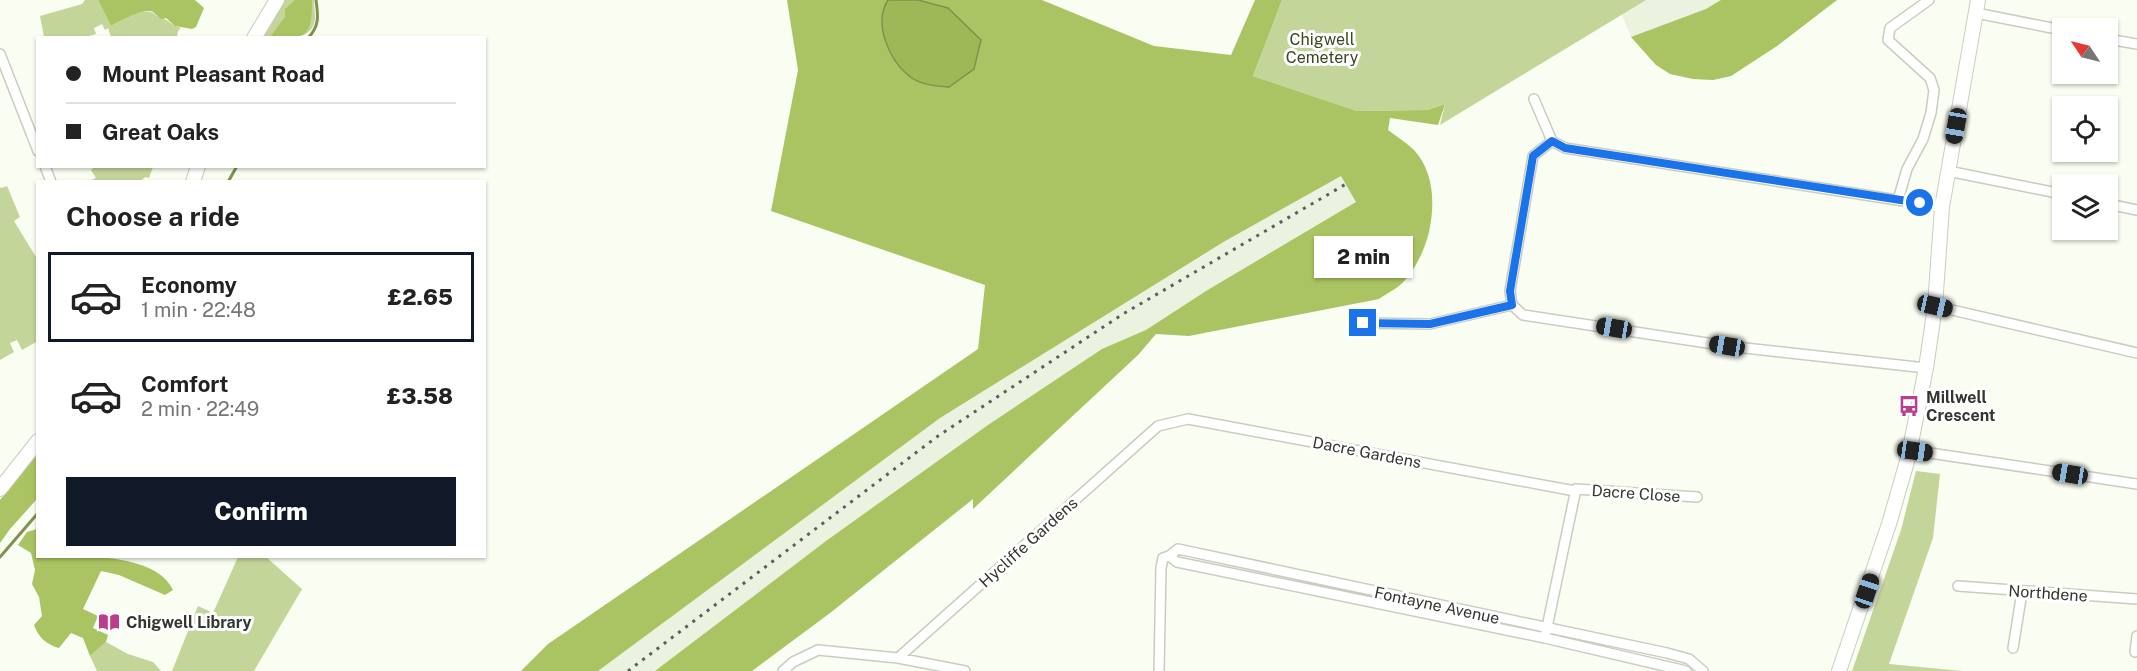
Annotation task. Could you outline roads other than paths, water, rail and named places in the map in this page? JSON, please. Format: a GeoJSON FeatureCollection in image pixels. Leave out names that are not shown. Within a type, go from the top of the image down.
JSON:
{"type":"FeatureCollection","features":[{"type":"Feature","properties":{"kind":"main road"},"geometry":{"type":"LineString","coordinates":[[255,36],[277,0]]}},
{"type":"Feature","properties":{"kind":"main road"},"geometry":{"type":"LineString","coordinates":[[1839,671],[1889,524],[1910,450],[1935,306],[1942,207],[1977,7]]}},
{"type":"Feature","properties":{"kind":"main road"},"geometry":{"type":"LineString","coordinates":[[0,489],[36,444]]}},
{"type":"Feature","properties":{"kind":"street"},"geometry":{"type":"LineString","coordinates":[[1898,200],[1907,169],[1923,139],[1931,113],[1934,90],[1930,78],[1888,40],[1890,28],[1929,0]]}},
{"type":"Feature","properties":{"kind":"street"},"geometry":{"type":"LineString","coordinates":[[1977,7],[2052,27]]}},
{"type":"Feature","properties":{"kind":"street"},"geometry":{"type":"LineString","coordinates":[[2118,41],[2137,44]]}},
{"type":"Feature","properties":{"kind":"street"},"geometry":{"type":"LineString","coordinates":[[0,54],[36,146]]}},
{"type":"Feature","properties":{"kind":"street"},"geometry":{"type":"LineString","coordinates":[[1534,99],[1552,141],[1565,148],[1942,207]]}},
{"type":"Feature","properties":{"kind":"street"},"geometry":{"type":"LineString","coordinates":[[1552,141],[1533,156],[1510,291],[1512,305],[1523,315],[1715,344],[1926,368]]}},
{"type":"Feature","properties":{"kind":"street"},"geometry":{"type":"LineString","coordinates":[[1948,171],[2052,192]]}},
{"type":"Feature","properties":{"kind":"street"},"geometry":{"type":"LineString","coordinates":[[2118,206],[2137,210]]}},
{"type":"Feature","properties":{"kind":"street"},"geometry":{"type":"LineString","coordinates":[[1363,323],[1430,324],[1512,305]]}},
{"type":"Feature","properties":{"kind":"street"},"geometry":{"type":"LineString","coordinates":[[1935,306],[2137,353]]}},
{"type":"Feature","properties":{"kind":"street","name":"Dacre Gardens"},"geometry":{"type":"LineString","coordinates":[[1158,426],[1188,419],[1576,490]]}},
{"type":"Feature","properties":{"kind":"street","name":"Hycliffe Gardens"},"geometry":{"type":"LineString","coordinates":[[898,658],[1158,426]]}},
{"type":"Feature","properties":{"kind":"street"},"geometry":{"type":"LineString","coordinates":[[1910,450],[2137,484]]}},
{"type":"Feature","properties":{"kind":"street"},"geometry":{"type":"LineString","coordinates":[[1546,633],[1576,490]]}},
{"type":"Feature","properties":{"kind":"street","name":"Dacre Close"},"geometry":{"type":"LineString","coordinates":[[1576,490],[1697,497]]}},
{"type":"Feature","properties":{"kind":"street","name":"Fontayne Avenue"},"geometry":{"type":"LineString","coordinates":[[1686,671],[1546,633],[1363,589],[1178,549],[1173,559],[1361,600],[1546,633],[1667,653],[1689,659],[1703,671]]}},
{"type":"Feature","properties":{"kind":"street"},"geometry":{"type":"LineString","coordinates":[[1159,671],[1161,568],[1163,558],[1173,559]]}},
{"type":"Feature","properties":{"kind":"street","name":"Northdene"},"geometry":{"type":"LineString","coordinates":[[1958,586],[2137,599]]}},
{"type":"Feature","properties":{"kind":"street"},"geometry":{"type":"LineString","coordinates":[[1361,600],[1363,589]]}},
{"type":"Feature","properties":{"kind":"street"},"geometry":{"type":"LineString","coordinates":[[2013,648],[2022,592]]}},
{"type":"Feature","properties":{"kind":"street"},"geometry":{"type":"LineString","coordinates":[[2135,652],[2137,636]]}},
{"type":"Feature","properties":{"kind":"street"},"geometry":{"type":"LineString","coordinates":[[783,671],[793,662],[818,650],[898,658],[965,671]]}},
{"type":"Feature","properties":{"kind":"street"},"geometry":{"type":"LineString","coordinates":[[1664,665],[1667,653]]}},
{"type":"Feature","properties":{"kind":"waterway"},"geometry":{"type":"LineString","coordinates":[[310,36],[318,15],[316,0]]}},
{"type":"Feature","properties":{"kind":"waterway"},"geometry":{"type":"LineString","coordinates":[[229,180],[236,168]]}},
{"type":"Feature","properties":{"kind":"waterway"},"geometry":{"type":"LineString","coordinates":[[0,557],[36,515]]}},
{"type":"Feature","properties":{"kind":"railway"},"geometry":{"type":"LineString","coordinates":[[628,671],[938,436],[1123,314],[1346,184]]}},
{"type":"Feature","properties":{"kind":"place","name":"Millwell Crescent"},"geometry":{"type":"Point","coordinates":[1909,406]}},
{"type":"Feature","properties":{"kind":"place","name":"Chigwell Library"},"geometry":{"type":"Point","coordinates":[109,622]}},
{"type":"Feature","properties":{"kind":"park label","name":"Chigwell Cemetery"},"geometry":{"type":"Point","coordinates":[1322,48]}}]}
